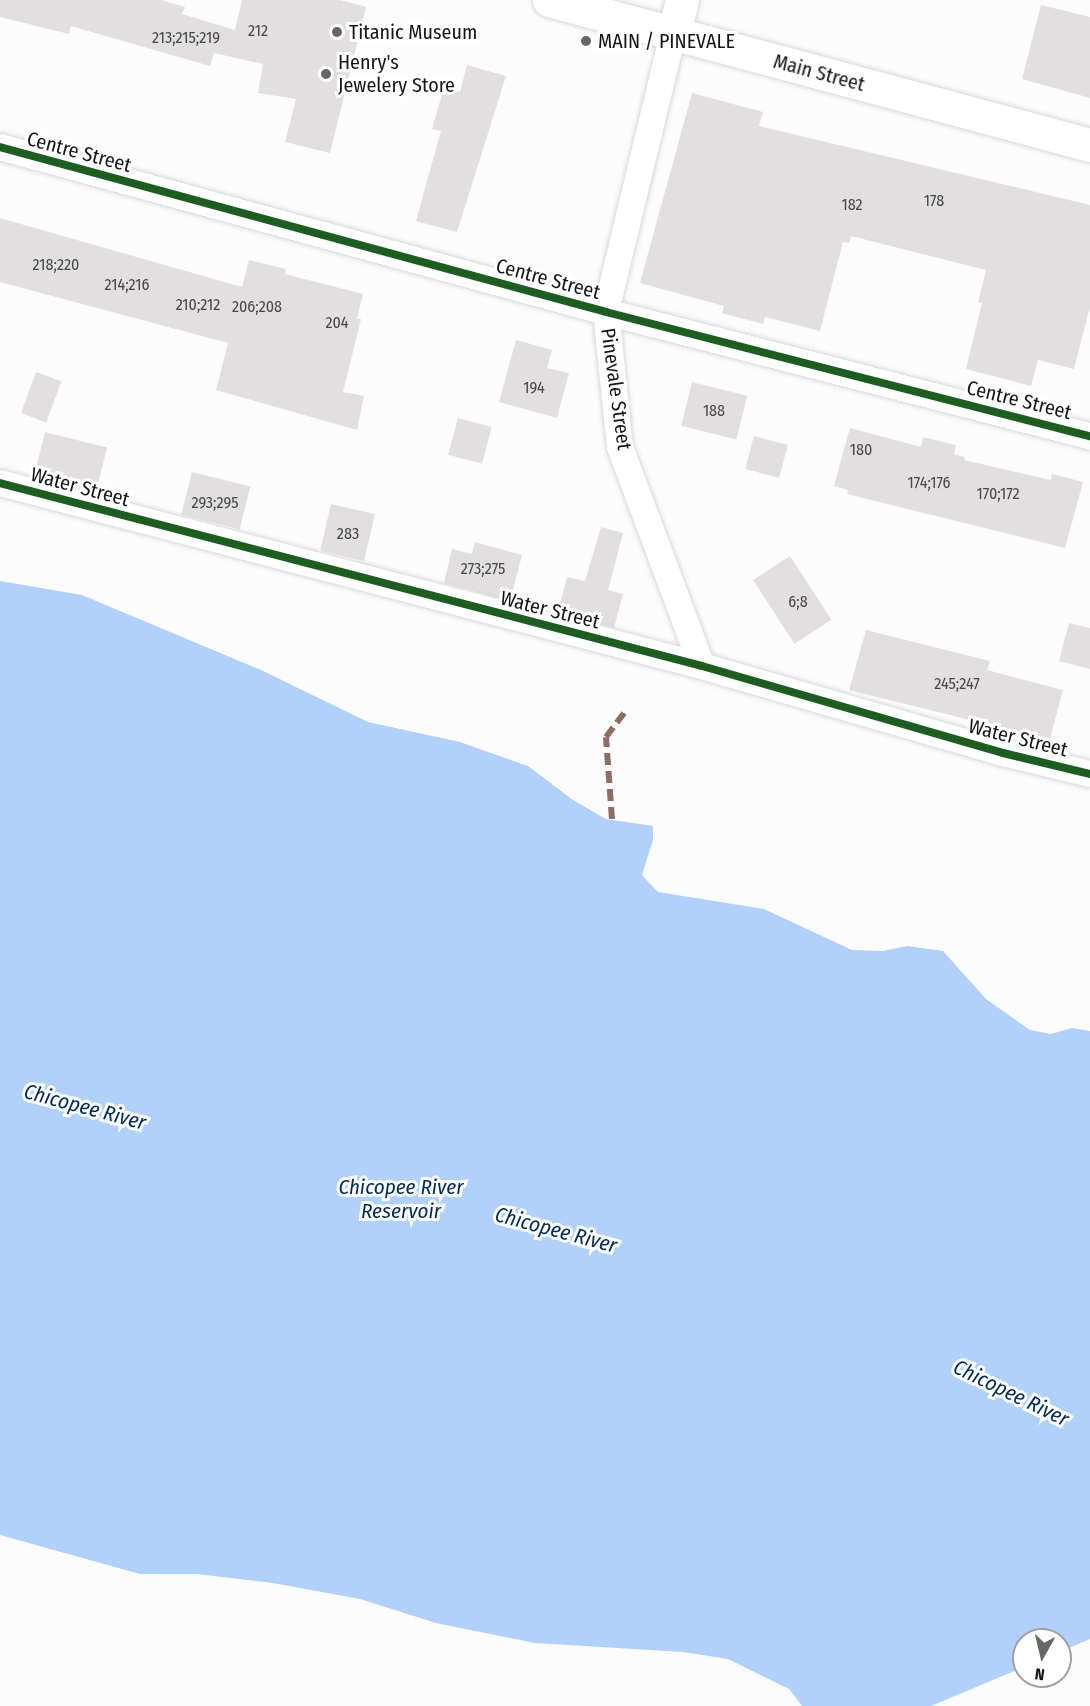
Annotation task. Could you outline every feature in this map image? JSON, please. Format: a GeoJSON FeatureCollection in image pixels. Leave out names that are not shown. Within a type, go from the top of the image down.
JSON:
{"type":"FeatureCollection","features":[{"type":"Feature","properties":{"kind":"main road","name":"Main Street"},"geometry":{"type":"LineString","coordinates":[[549,0],[1090,145]]}},
{"type":"Feature","properties":{"kind":"main road","name":"Pinevale Street"},"geometry":{"type":"LineString","coordinates":[[673,34],[682,0]]}},
{"type":"Feature","properties":{"kind":"street","name":"Pinevale Street"},"geometry":{"type":"LineString","coordinates":[[673,34],[606,312],[620,447],[702,666]]}},
{"type":"Feature","properties":{"kind":"street","name":"Centre Street"},"geometry":{"type":"LineString","coordinates":[[0,147],[606,312],[1090,436]]}},
{"type":"Feature","properties":{"kind":"street","name":"Water Street"},"geometry":{"type":"LineString","coordinates":[[0,483],[702,666],[1003,753],[1090,774]]}},
{"type":"Feature","properties":{"kind":"water","name":"Chicopee River Reservoir"},"geometry":{"type":"Polygon","coordinates":[[[0,581],[82,595],[261,670],[368,722],[460,742],[528,766],[573,800],[606,819],[653,826],[653,840],[642,875],[658,892],[764,909],[852,950],[883,951],[907,946],[943,951],[986,999],[1030,1030],[1051,1034],[1072,1028],[1090,1031],[1090,1639],[1072,1647],[1072,1628],[1012,1628],[1012,1672],[931,1706],[802,1706],[789,1689],[728,1659],[683,1652],[535,1643],[436,1623],[360,1599],[273,1583],[197,1574],[140,1574],[0,1535],[0,581]]]}},
{"type":"Feature","properties":{"kind":"building"},"geometry":{"type":"Polygon","coordinates":[[[0,0],[162,0],[185,7],[182,14],[235,30],[242,0],[340,0],[366,7],[330,153],[285,142],[296,99],[258,93],[263,64],[214,53],[210,66],[71,26],[69,34],[0,17],[0,0]]]}},
{"type":"Feature","properties":{"kind":"building"},"geometry":{"type":"Polygon","coordinates":[[[1041,5],[1090,17],[1090,98],[1022,79],[1041,5]]]}},
{"type":"Feature","properties":{"kind":"building"},"geometry":{"type":"Polygon","coordinates":[[[467,65],[506,76],[457,232],[416,221],[441,131],[432,129],[444,87],[460,92],[467,65]]]}},
{"type":"Feature","properties":{"kind":"building"},"geometry":{"type":"Polygon","coordinates":[[[692,93],[763,112],[759,126],[1090,205],[1090,307],[1074,369],[1038,360],[1031,386],[966,369],[982,303],[978,302],[986,270],[851,236],[849,243],[843,242],[820,331],[765,317],[763,324],[722,313],[724,306],[640,283],[692,93]]]}},
{"type":"Feature","properties":{"kind":"building"},"geometry":{"type":"Polygon","coordinates":[[[0,218],[242,287],[249,260],[286,269],[285,274],[363,294],[357,319],[361,319],[343,392],[364,396],[357,430],[216,390],[228,343],[0,282],[0,218]]]}},
{"type":"Feature","properties":{"kind":"building"},"geometry":{"type":"Polygon","coordinates":[[[516,340],[552,350],[547,368],[569,373],[557,418],[499,402],[516,340]]]}},
{"type":"Feature","properties":{"kind":"building"},"geometry":{"type":"Polygon","coordinates":[[[36,372],[61,381],[46,423],[21,413],[36,372]]]}},
{"type":"Feature","properties":{"kind":"building"},"geometry":{"type":"Polygon","coordinates":[[[692,382],[747,396],[736,439],[681,426],[692,382]]]}},
{"type":"Feature","properties":{"kind":"building"},"geometry":{"type":"Polygon","coordinates":[[[458,418],[492,427],[482,464],[448,455],[458,418]]]}},
{"type":"Feature","properties":{"kind":"building"},"geometry":{"type":"Polygon","coordinates":[[[850,428],[921,447],[923,437],[956,445],[954,454],[965,457],[964,460],[1051,480],[1052,474],[1083,482],[1065,548],[847,494],[848,490],[834,486],[850,428]]]}},
{"type":"Feature","properties":{"kind":"building"},"geometry":{"type":"Polygon","coordinates":[[[45,432],[107,447],[96,491],[34,476],[45,432]]]}},
{"type":"Feature","properties":{"kind":"building"},"geometry":{"type":"Polygon","coordinates":[[[754,436],[788,445],[779,478],[745,469],[754,436]]]}},
{"type":"Feature","properties":{"kind":"building"},"geometry":{"type":"Polygon","coordinates":[[[192,472],[250,487],[240,529],[181,515],[192,472]]]}},
{"type":"Feature","properties":{"kind":"building"},"geometry":{"type":"Polygon","coordinates":[[[331,504],[375,514],[364,561],[320,551],[331,504]]]}},
{"type":"Feature","properties":{"kind":"building"},"geometry":{"type":"Polygon","coordinates":[[[601,527],[623,533],[608,590],[623,594],[614,628],[558,613],[567,577],[585,581],[601,527]]]}},
{"type":"Feature","properties":{"kind":"building"},"geometry":{"type":"Polygon","coordinates":[[[475,542],[522,555],[510,601],[444,583],[452,549],[472,554],[475,542]]]}},
{"type":"Feature","properties":{"kind":"building"},"geometry":{"type":"Polygon","coordinates":[[[790,556],[831,620],[794,644],[753,580],[790,556]]]}},
{"type":"Feature","properties":{"kind":"building"},"geometry":{"type":"Polygon","coordinates":[[[1069,623],[1090,628],[1090,669],[1059,661],[1069,623]]]}},
{"type":"Feature","properties":{"kind":"building"},"geometry":{"type":"Polygon","coordinates":[[[866,630],[990,661],[987,670],[1063,690],[1048,746],[989,730],[990,725],[849,690],[866,630]]]}},
{"type":"Feature","properties":{"kind":"marked path"},"geometry":{"type":"LineString","coordinates":[[612,819],[606,737],[626,710]]}},
{"type":"Feature","properties":{"kind":"cycle path"},"geometry":{"type":"LineString","coordinates":[[0,147],[606,312],[1090,436]]}},
{"type":"Feature","properties":{"kind":"cycle path"},"geometry":{"type":"LineString","coordinates":[[0,483],[702,666],[1003,753],[1090,774]]}},
{"type":"Feature","properties":{"kind":"place","name":"Titanic Museum"},"geometry":{"type":"Point","coordinates":[337,32]}},
{"type":"Feature","properties":{"kind":"place","name":"MAIN / PINEVALE"},"geometry":{"type":"Point","coordinates":[586,41]}},
{"type":"Feature","properties":{"kind":"place","name":"Henry's Jewelery Store"},"geometry":{"type":"Point","coordinates":[326,74]}},
{"type":"Feature","properties":{"kind":"water label","name":"Chicopee River"},"geometry":{"type":"Point","coordinates":[85,1107]}},
{"type":"Feature","properties":{"kind":"water label","name":"Chicopee River"},"geometry":{"type":"Point","coordinates":[556,1230]}},
{"type":"Feature","properties":{"kind":"water label","name":"Chicopee River"},"geometry":{"type":"Point","coordinates":[1011,1393]}}]}
